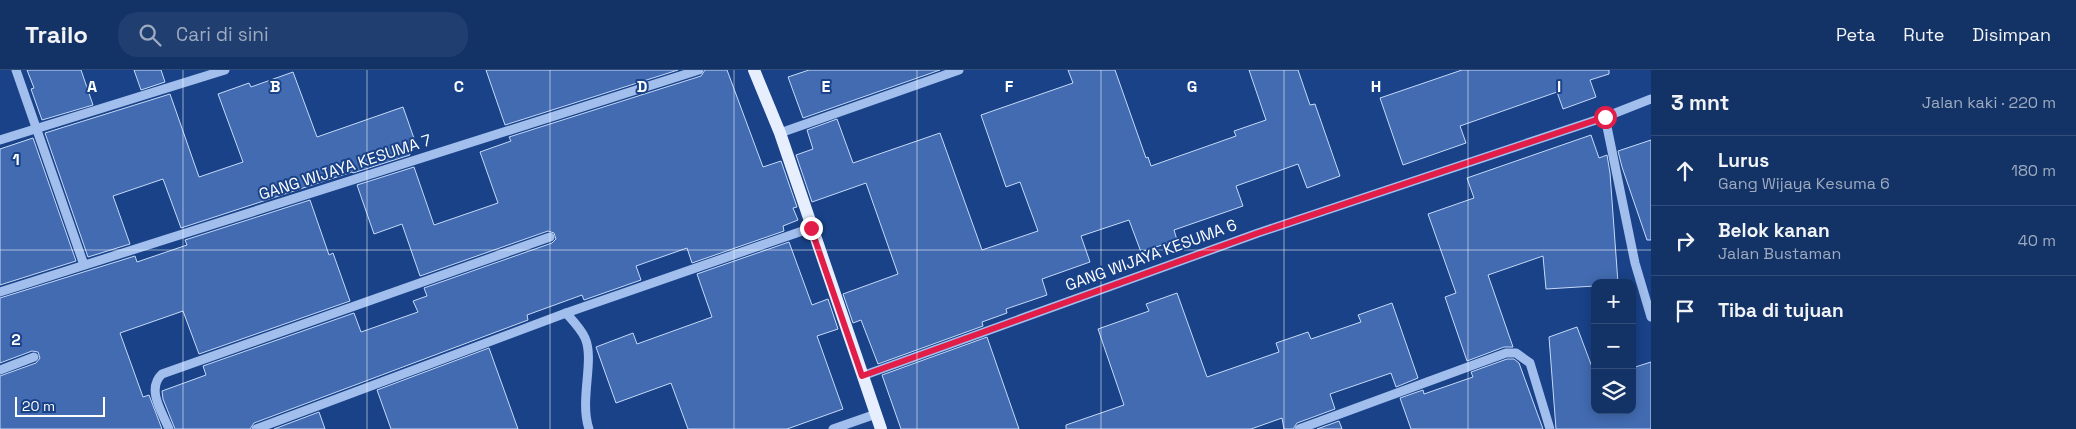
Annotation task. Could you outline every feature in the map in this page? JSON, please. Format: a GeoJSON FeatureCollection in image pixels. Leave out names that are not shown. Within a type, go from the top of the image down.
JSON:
{"type":"FeatureCollection","features":[{"type":"Feature","properties":{"kind":"main road"},"geometry":{"type":"LineString","coordinates":[[754,70],[780,133],[881,429]]}},
{"type":"Feature","properties":{"kind":"street"},"geometry":{"type":"LineString","coordinates":[[16,70],[84,265]]}},
{"type":"Feature","properties":{"kind":"street"},"geometry":{"type":"LineString","coordinates":[[0,140],[36,127],[225,70]]}},
{"type":"Feature","properties":{"kind":"street","name":"GANG WIJAYA KESUMA 7"},"geometry":{"type":"LineString","coordinates":[[0,292],[699,70]]}},
{"type":"Feature","properties":{"kind":"street"},"geometry":{"type":"LineString","coordinates":[[780,133],[959,70]]}},
{"type":"Feature","properties":{"kind":"street","name":"GANG WIJAYA KESUMA 6"},"geometry":{"type":"LineString","coordinates":[[862,376],[1258,233],[1651,100]]}},
{"type":"Feature","properties":{"kind":"street"},"geometry":{"type":"LineString","coordinates":[[1605,117],[1635,263],[1651,317]]}},
{"type":"Feature","properties":{"kind":"street"},"geometry":{"type":"LineString","coordinates":[[256,429],[566,313],[811,228]]}},
{"type":"Feature","properties":{"kind":"street"},"geometry":{"type":"LineString","coordinates":[[169,429],[155,396],[156,379],[162,374],[550,237]]}},
{"type":"Feature","properties":{"kind":"street"},"geometry":{"type":"LineString","coordinates":[[566,313],[580,329],[588,348],[584,408],[589,429]]}},
{"type":"Feature","properties":{"kind":"street"},"geometry":{"type":"LineString","coordinates":[[1299,429],[1506,353],[1516,353],[1530,363],[1550,429]]}},
{"type":"Feature","properties":{"kind":"street"},"geometry":{"type":"LineString","coordinates":[[0,370],[34,357]]}},
{"type":"Feature","properties":{"kind":"street"},"geometry":{"type":"LineString","coordinates":[[833,429],[876,414]]}},
{"type":"Feature","properties":{"kind":"building"},"geometry":{"type":"Polygon","coordinates":[[[27,70],[81,70],[93,105],[42,120],[31,89],[34,88],[27,70]]]}},
{"type":"Feature","properties":{"kind":"building"},"geometry":{"type":"Polygon","coordinates":[[[134,70],[161,70],[165,82],[141,90],[134,70]]]}},
{"type":"Feature","properties":{"kind":"building"},"geometry":{"type":"Polygon","coordinates":[[[486,70],[678,70],[505,125],[486,70]]]}},
{"type":"Feature","properties":{"kind":"building"},"geometry":{"type":"Polygon","coordinates":[[[705,70],[727,70],[763,167],[781,161],[797,207],[793,208],[798,220],[783,226],[784,231],[692,263],[687,248],[636,266],[641,280],[584,300],[582,295],[527,315],[528,320],[254,423],[250,429],[175,429],[163,399],[162,391],[206,375],[203,366],[354,313],[361,332],[418,312],[413,301],[427,296],[424,288],[552,243],[556,239],[554,233],[548,231],[420,276],[402,224],[374,234],[357,185],[414,167],[434,225],[498,203],[480,152],[511,141],[509,137],[701,76],[705,70]]]}},
{"type":"Feature","properties":{"kind":"building"},"geometry":{"type":"Polygon","coordinates":[[[809,70],[940,70],[803,118],[788,77],[809,70]]]}},
{"type":"Feature","properties":{"kind":"building"},"geometry":{"type":"Polygon","coordinates":[[[1068,70],[1115,70],[1146,158],[1148,157],[1151,166],[1236,136],[1234,131],[1266,120],[1249,70],[1298,70],[1310,105],[1315,104],[1340,176],[1307,188],[1298,164],[1236,186],[1243,206],[1174,230],[1177,240],[1141,252],[1129,220],[1081,236],[1090,262],[1042,279],[1047,295],[1006,309],[1007,313],[982,322],[983,326],[878,364],[861,320],[853,323],[843,294],[898,274],[866,183],[812,202],[796,155],[813,149],[807,130],[837,119],[853,163],[940,133],[982,250],[1038,231],[1020,182],[1006,187],[981,115],[1073,83],[1068,70]]]}},
{"type":"Feature","properties":{"kind":"building"},"geometry":{"type":"Polygon","coordinates":[[[1462,70],[1609,70],[1609,74],[1590,80],[1596,97],[1563,109],[1557,92],[1460,126],[1466,143],[1403,165],[1380,98],[1462,70]]]}},
{"type":"Feature","properties":{"kind":"building"},"geometry":{"type":"Polygon","coordinates":[[[293,72],[317,137],[403,107],[416,144],[407,147],[410,155],[181,228],[163,179],[113,196],[130,244],[88,257],[45,133],[170,94],[199,177],[243,162],[218,94],[249,83],[251,87],[293,72]]]}},
{"type":"Feature","properties":{"kind":"building"},"geometry":{"type":"Polygon","coordinates":[[[1591,135],[1599,158],[1607,155],[1618,279],[1591,279],[1591,286],[1546,289],[1543,256],[1488,275],[1513,347],[1504,347],[1467,361],[1445,297],[1456,293],[1428,214],[1474,198],[1467,178],[1591,135]]]}},
{"type":"Feature","properties":{"kind":"building"},"geometry":{"type":"Polygon","coordinates":[[[33,138],[76,261],[0,285],[0,149],[33,138]]]}},
{"type":"Feature","properties":{"kind":"building"},"geometry":{"type":"Polygon","coordinates":[[[1651,140],[1651,240],[1647,240],[1618,151],[1651,140]]]}},
{"type":"Feature","properties":{"kind":"building"},"geometry":{"type":"Polygon","coordinates":[[[310,200],[329,255],[333,253],[350,301],[199,354],[183,311],[120,333],[143,397],[149,395],[162,429],[0,429],[0,376],[36,363],[40,358],[38,352],[32,351],[0,363],[0,298],[135,256],[137,262],[187,245],[185,240],[310,200]]]}},
{"type":"Feature","properties":{"kind":"building"},"geometry":{"type":"Polygon","coordinates":[[[789,242],[812,305],[828,299],[838,329],[817,336],[843,409],[787,429],[688,429],[671,383],[616,403],[596,347],[633,333],[637,344],[712,317],[697,274],[789,242]]]}},
{"type":"Feature","properties":{"kind":"building"},"geometry":{"type":"Polygon","coordinates":[[[1177,293],[1207,377],[1279,352],[1276,343],[1308,332],[1311,339],[1361,322],[1358,315],[1392,303],[1418,378],[1396,387],[1391,373],[1330,394],[1335,409],[1297,423],[1293,429],[1284,429],[1282,418],[1251,429],[1066,429],[1066,425],[1124,405],[1098,329],[1149,311],[1146,304],[1177,293]]]}},
{"type":"Feature","properties":{"kind":"building"},"geometry":{"type":"Polygon","coordinates":[[[1577,327],[1591,364],[1591,414],[1636,414],[1636,367],[1651,362],[1651,429],[1556,429],[1549,337],[1577,327]]]}},
{"type":"Feature","properties":{"kind":"building"},"geometry":{"type":"Polygon","coordinates":[[[987,337],[1019,429],[901,429],[882,375],[987,337]]]}},
{"type":"Feature","properties":{"kind":"building"},"geometry":{"type":"Polygon","coordinates":[[[489,348],[518,429],[391,429],[377,390],[489,348]]]}},
{"type":"Feature","properties":{"kind":"building"},"geometry":{"type":"Polygon","coordinates":[[[1507,359],[1514,359],[1519,363],[1543,429],[1411,429],[1400,398],[1423,390],[1424,394],[1473,377],[1471,372],[1507,359]]]}},
{"type":"Feature","properties":{"kind":"building"},"geometry":{"type":"Polygon","coordinates":[[[319,412],[325,429],[274,429],[319,412]]]}},
{"type":"Feature","properties":{"kind":"building"},"geometry":{"type":"Polygon","coordinates":[[[1339,421],[1342,429],[1317,429],[1339,421]]]}},
{"type":"Feature","properties":{"kind":"route"},"geometry":{"type":"LineString","coordinates":[[811,228],[862,376],[1258,233],[1605,117]]}}]}
